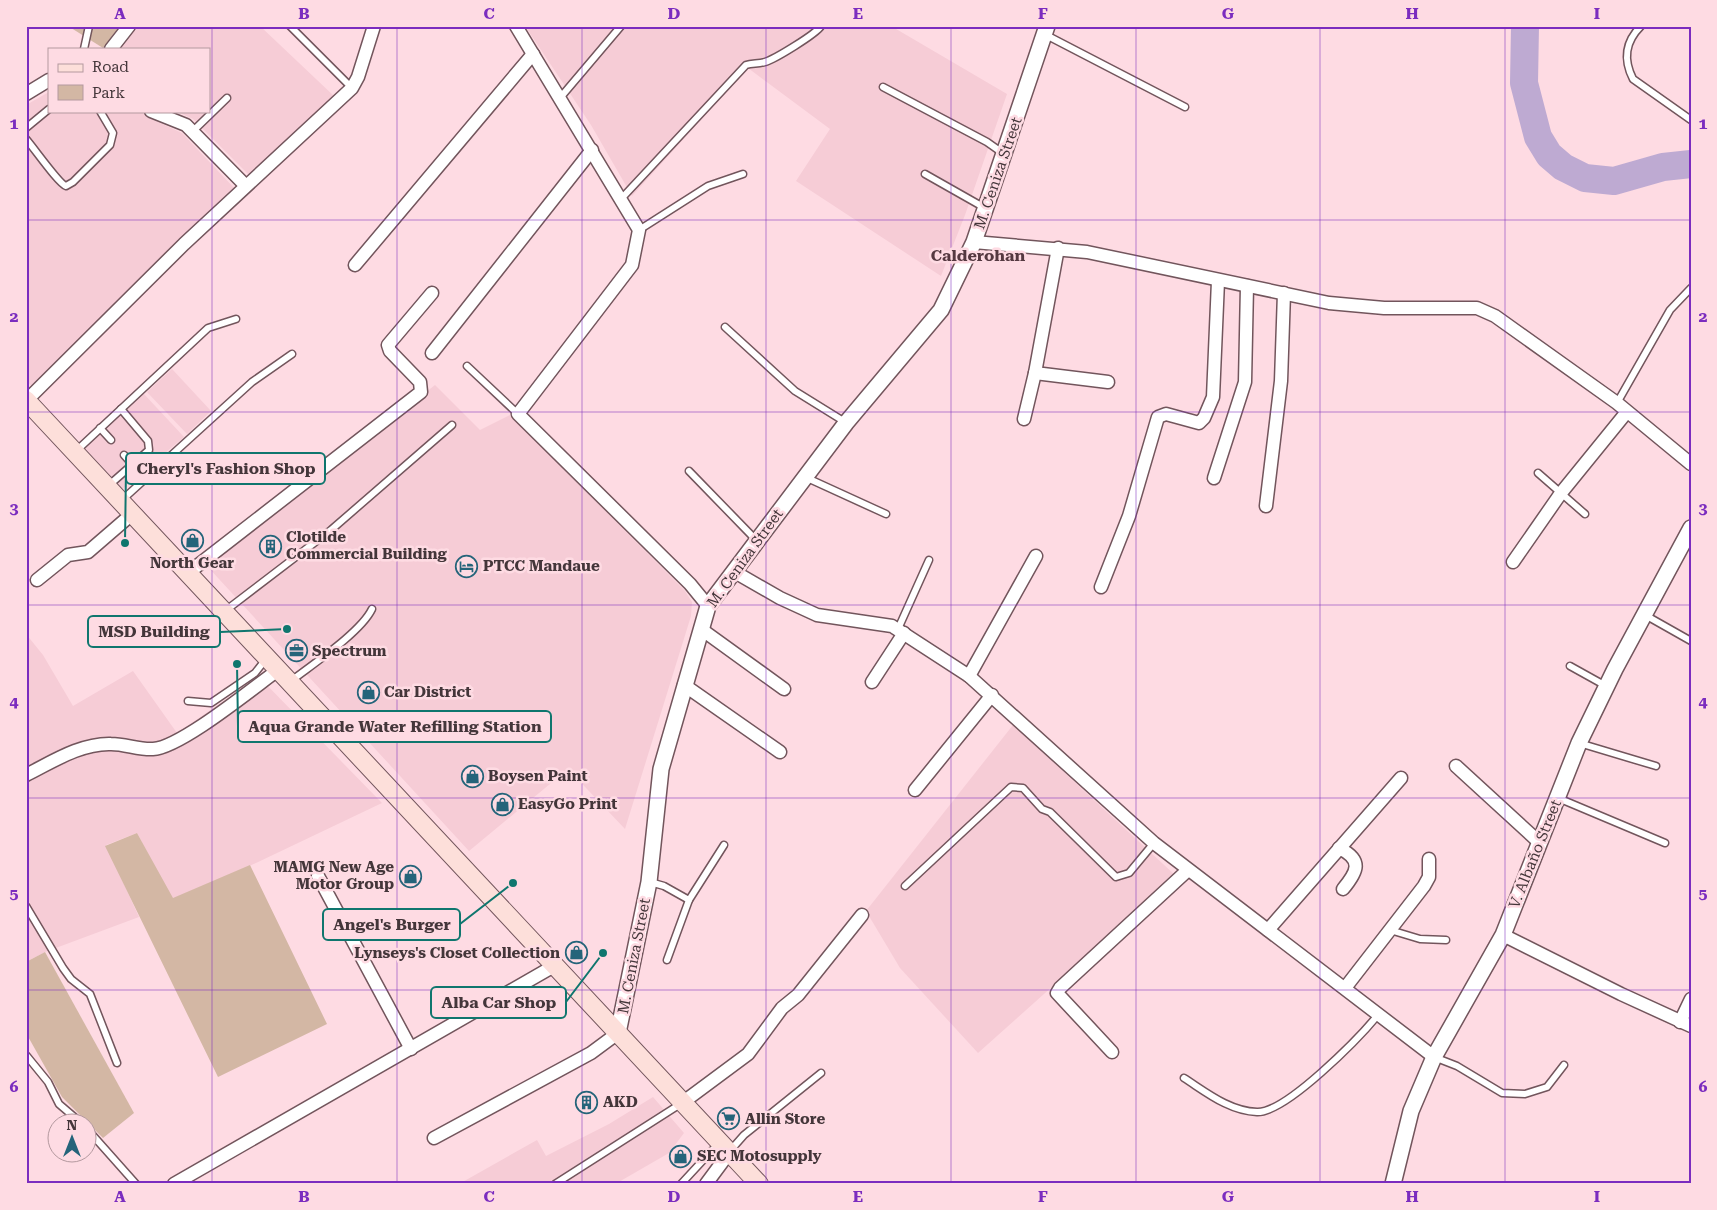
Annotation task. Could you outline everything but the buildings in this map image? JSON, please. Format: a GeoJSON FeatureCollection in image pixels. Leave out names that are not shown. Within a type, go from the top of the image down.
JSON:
{"type":"FeatureCollection","features":[{"type":"Feature","properties":{"kind":"main road"},"geometry":{"type":"LineString","coordinates":[[28,405],[121,500],[682,1104],[759,1184]]}},
{"type":"Feature","properties":{"kind":"street"},"geometry":{"type":"LineString","coordinates":[[112,48],[129,26]]}},
{"type":"Feature","properties":{"kind":"street"},"geometry":{"type":"LineString","coordinates":[[28,405],[246,185],[352,88],[358,77],[374,26]]}},
{"type":"Feature","properties":{"kind":"street"},"geometry":{"type":"LineString","coordinates":[[516,26],[639,230],[632,265],[518,414],[690,584],[708,606]]}},
{"type":"Feature","properties":{"kind":"street","name":"M. Ceniza Street"},"geometry":{"type":"LineString","coordinates":[[434,1138],[591,1052],[618,1033],[649,882],[661,769],[708,606],[846,423],[942,310],[974,242],[1046,30]]}},
{"type":"Feature","properties":{"kind":"street"},"geometry":{"type":"LineString","coordinates":[[355,265],[533,54]]}},
{"type":"Feature","properties":{"kind":"street"},"geometry":{"type":"LineString","coordinates":[[26,94],[48,81]]}},
{"type":"Feature","properties":{"kind":"street"},"geometry":{"type":"LineString","coordinates":[[154,112],[186,125],[246,185]]}},
{"type":"Feature","properties":{"kind":"street"},"geometry":{"type":"LineString","coordinates":[[432,353],[592,150]]}},
{"type":"Feature","properties":{"kind":"street"},"geometry":{"type":"LineString","coordinates":[[974,242],[1087,252],[1329,303],[1384,308],[1477,308],[1495,316],[1617,403],[1626,413],[1691,464]]}},
{"type":"Feature","properties":{"kind":"street"},"geometry":{"type":"LineString","coordinates":[[1024,419],[1035,373],[1058,248]]}},
{"type":"Feature","properties":{"kind":"street"},"geometry":{"type":"LineString","coordinates":[[1101,587],[1129,516],[1158,417],[1166,414],[1199,423],[1204,418],[1213,397],[1218,281]]}},
{"type":"Feature","properties":{"kind":"street"},"geometry":{"type":"LineString","coordinates":[[1214,478],[1245,382],[1247,286]]}},
{"type":"Feature","properties":{"kind":"street"},"geometry":{"type":"LineString","coordinates":[[188,573],[421,392],[420,382],[390,351],[388,345],[432,293]]}},
{"type":"Feature","properties":{"kind":"street"},"geometry":{"type":"LineString","coordinates":[[1266,506],[1281,381],[1284,293]]}},
{"type":"Feature","properties":{"kind":"street"},"geometry":{"type":"LineString","coordinates":[[1035,373],[1108,382]]}},
{"type":"Feature","properties":{"kind":"street"},"geometry":{"type":"LineString","coordinates":[[1513,562],[1561,493],[1626,413]]}},
{"type":"Feature","properties":{"kind":"street"},"geometry":{"type":"LineString","coordinates":[[37,580],[68,555],[88,552],[132,514]]}},
{"type":"Feature","properties":{"kind":"street","name":"V. Albaño Street"},"geometry":{"type":"LineString","coordinates":[[1393,1184],[1411,1111],[1434,1057],[1503,935],[1579,743],[1607,686],[1689,535]]}},
{"type":"Feature","properties":{"kind":"street"},"geometry":{"type":"LineString","coordinates":[[969,676],[1036,556]]}},
{"type":"Feature","properties":{"kind":"street"},"geometry":{"type":"LineString","coordinates":[[733,571],[817,615],[892,626],[969,676],[1154,843],[1434,1057]]}},
{"type":"Feature","properties":{"kind":"street"},"geometry":{"type":"LineString","coordinates":[[701,629],[784,689]]}},
{"type":"Feature","properties":{"kind":"street"},"geometry":{"type":"LineString","coordinates":[[872,682],[901,631]]}},
{"type":"Feature","properties":{"kind":"street"},"geometry":{"type":"LineString","coordinates":[[26,775],[67,754],[88,748],[109,744],[154,749],[183,738],[278,670]]}},
{"type":"Feature","properties":{"kind":"street"},"geometry":{"type":"LineString","coordinates":[[684,685],[780,752]]}},
{"type":"Feature","properties":{"kind":"street"},"geometry":{"type":"LineString","coordinates":[[916,790],[992,695]]}},
{"type":"Feature","properties":{"kind":"street"},"geometry":{"type":"LineString","coordinates":[[1456,766],[1540,843]]}},
{"type":"Feature","properties":{"kind":"street"},"geometry":{"type":"LineString","coordinates":[[1268,930],[1401,778]]}},
{"type":"Feature","properties":{"kind":"street"},"geometry":{"type":"LineString","coordinates":[[1339,848],[1350,854],[1356,862],[1355,874],[1343,889]]}},
{"type":"Feature","properties":{"kind":"street"},"geometry":{"type":"LineString","coordinates":[[1345,988],[1424,886],[1429,877],[1429,859]]}},
{"type":"Feature","properties":{"kind":"street"},"geometry":{"type":"LineString","coordinates":[[1112,1052],[1058,993],[1060,988],[1188,870]]}},
{"type":"Feature","properties":{"kind":"street"},"geometry":{"type":"LineString","coordinates":[[318,876],[411,1049]]}},
{"type":"Feature","properties":{"kind":"street"},"geometry":{"type":"LineString","coordinates":[[682,1104],[748,1054],[782,1008],[798,995],[862,915]]}},
{"type":"Feature","properties":{"kind":"street"},"geometry":{"type":"LineString","coordinates":[[1503,935],[1685,1024],[1691,999]]}},
{"type":"Feature","properties":{"kind":"street"},"geometry":{"type":"LineString","coordinates":[[174,1184],[554,966]]}},
{"type":"Feature","properties":{"kind":"street"},"geometry":{"type":"LineString","coordinates":[[706,1184],[724,1148]]}},
{"type":"Feature","properties":{"kind":"lane"},"geometry":{"type":"LineString","coordinates":[[84,48],[89,26]]}},
{"type":"Feature","properties":{"kind":"lane"},"geometry":{"type":"LineString","coordinates":[[290,26],[352,88]]}},
{"type":"Feature","properties":{"kind":"lane"},"geometry":{"type":"LineString","coordinates":[[560,98],[621,26]]}},
{"type":"Feature","properties":{"kind":"lane"},"geometry":{"type":"LineString","coordinates":[[621,199],[746,65],[776,57],[808,37],[821,26]]}},
{"type":"Feature","properties":{"kind":"lane"},"geometry":{"type":"LineString","coordinates":[[1641,26],[1627,45],[1628,68],[1633,79],[1691,120]]}},
{"type":"Feature","properties":{"kind":"lane"},"geometry":{"type":"LineString","coordinates":[[1046,30],[1185,107]]}},
{"type":"Feature","properties":{"kind":"lane"},"geometry":{"type":"LineString","coordinates":[[882,86],[987,142],[1004,155]]}},
{"type":"Feature","properties":{"kind":"lane"},"geometry":{"type":"LineString","coordinates":[[192,132],[227,98]]}},
{"type":"Feature","properties":{"kind":"lane"},"geometry":{"type":"LineString","coordinates":[[26,128],[48,111]]}},
{"type":"Feature","properties":{"kind":"lane"},"geometry":{"type":"LineString","coordinates":[[26,139],[45,160],[61,184],[66,186],[73,182],[110,145],[112,133],[101,112]]}},
{"type":"Feature","properties":{"kind":"lane"},"geometry":{"type":"LineString","coordinates":[[639,230],[708,186],[743,174]]}},
{"type":"Feature","properties":{"kind":"lane"},"geometry":{"type":"LineString","coordinates":[[925,174],[986,208]]}},
{"type":"Feature","properties":{"kind":"lane"},"geometry":{"type":"LineString","coordinates":[[1617,403],[1670,310],[1691,288]]}},
{"type":"Feature","properties":{"kind":"lane"},"geometry":{"type":"LineString","coordinates":[[74,452],[208,328],[236,319]]}},
{"type":"Feature","properties":{"kind":"lane"},"geometry":{"type":"LineString","coordinates":[[725,327],[795,391],[846,423]]}},
{"type":"Feature","properties":{"kind":"lane"},"geometry":{"type":"LineString","coordinates":[[121,500],[252,382],[292,354]]}},
{"type":"Feature","properties":{"kind":"lane"},"geometry":{"type":"LineString","coordinates":[[467,366],[518,414]]}},
{"type":"Feature","properties":{"kind":"lane"},"geometry":{"type":"LineString","coordinates":[[107,487],[149,450],[150,446],[148,441],[121,409]]}},
{"type":"Feature","properties":{"kind":"lane"},"geometry":{"type":"LineString","coordinates":[[224,612],[331,530],[452,425]]}},
{"type":"Feature","properties":{"kind":"lane"},"geometry":{"type":"LineString","coordinates":[[100,428],[111,440]]}},
{"type":"Feature","properties":{"kind":"lane"},"geometry":{"type":"LineString","coordinates":[[124,455],[132,464]]}},
{"type":"Feature","properties":{"kind":"lane"},"geometry":{"type":"LineString","coordinates":[[689,471],[756,541]]}},
{"type":"Feature","properties":{"kind":"lane"},"geometry":{"type":"LineString","coordinates":[[1538,473],[1585,514]]}},
{"type":"Feature","properties":{"kind":"lane"},"geometry":{"type":"LineString","coordinates":[[805,477],[886,514]]}},
{"type":"Feature","properties":{"kind":"lane"},"geometry":{"type":"LineString","coordinates":[[901,631],[929,560]]}},
{"type":"Feature","properties":{"kind":"lane"},"geometry":{"type":"LineString","coordinates":[[188,701],[212,703],[255,673],[278,670],[341,642],[369,615],[372,609]]}},
{"type":"Feature","properties":{"kind":"lane"},"geometry":{"type":"LineString","coordinates":[[1645,615],[1691,641]]}},
{"type":"Feature","properties":{"kind":"lane"},"geometry":{"type":"LineString","coordinates":[[1570,666],[1607,686]]}},
{"type":"Feature","properties":{"kind":"lane"},"geometry":{"type":"LineString","coordinates":[[1579,743],[1656,766]]}},
{"type":"Feature","properties":{"kind":"lane"},"geometry":{"type":"LineString","coordinates":[[905,886],[1011,787],[1024,788],[1042,809],[1050,812],[1116,877],[1129,872],[1154,843]]}},
{"type":"Feature","properties":{"kind":"lane"},"geometry":{"type":"LineString","coordinates":[[1558,798],[1665,843]]}},
{"type":"Feature","properties":{"kind":"lane"},"geometry":{"type":"LineString","coordinates":[[667,960],[689,900],[724,844]]}},
{"type":"Feature","properties":{"kind":"lane"},"geometry":{"type":"LineString","coordinates":[[649,882],[664,886],[689,900]]}},
{"type":"Feature","properties":{"kind":"lane"},"geometry":{"type":"LineString","coordinates":[[26,906],[71,979],[90,994],[118,1063]]}},
{"type":"Feature","properties":{"kind":"lane"},"geometry":{"type":"LineString","coordinates":[[1390,930],[1420,939],[1446,940]]}},
{"type":"Feature","properties":{"kind":"lane"},"geometry":{"type":"LineString","coordinates":[[1184,1078],[1230,1106],[1258,1112],[1280,1105],[1297,1094],[1378,1015]]}},
{"type":"Feature","properties":{"kind":"lane"},"geometry":{"type":"LineString","coordinates":[[26,1056],[48,1082],[59,1104],[68,1112]]}},
{"type":"Feature","properties":{"kind":"lane"},"geometry":{"type":"LineString","coordinates":[[1434,1057],[1457,1066],[1502,1093],[1525,1094],[1547,1087],[1564,1065]]}},
{"type":"Feature","properties":{"kind":"lane"},"geometry":{"type":"LineString","coordinates":[[681,1184],[821,1073]]}},
{"type":"Feature","properties":{"kind":"lane"},"geometry":{"type":"LineString","coordinates":[[555,1184],[682,1104]]}},
{"type":"Feature","properties":{"kind":"lane"},"geometry":{"type":"LineString","coordinates":[[98,1141],[136,1184]]}},
{"type":"Feature","properties":{"kind":"shaded area"},"geometry":{"type":"Polygon","coordinates":[[[136,26],[260,26],[335,97],[251,177],[193,119],[178,112],[210,112],[210,48],[119,48],[136,26]]]}},
{"type":"Feature","properties":{"kind":"shaded area"},"geometry":{"type":"Polygon","coordinates":[[[525,26],[891,26],[1007,94],[965,215],[941,276],[796,181],[830,129],[748,68],[632,196],[591,125],[525,26]]]}},
{"type":"Feature","properties":{"kind":"shaded area"},"geometry":{"type":"Polygon","coordinates":[[[48,93],[48,112],[142,112],[147,117],[182,133],[236,190],[33,388],[26,380],[26,105],[48,93]]]}},
{"type":"Feature","properties":{"kind":"shaded area"},"geometry":{"type":"Polygon","coordinates":[[[172,369],[211,411],[187,434],[147,392],[172,369]]]}},
{"type":"Feature","properties":{"kind":"shaded area"},"geometry":{"type":"Polygon","coordinates":[[[435,385],[480,430],[510,415],[685,591],[692,602],[691,616],[625,829],[568,769],[469,851],[207,566],[435,385]]]}},
{"type":"Feature","properties":{"kind":"shaded area"},"geometry":{"type":"Polygon","coordinates":[[[143,393],[184,437],[120,491],[83,449],[143,393]]]}},
{"type":"Feature","properties":{"kind":"shaded area"},"geometry":{"type":"Polygon","coordinates":[[[26,634],[43,655],[73,706],[133,671],[177,733],[259,677],[382,803],[256,863],[172,899],[137,833],[106,845],[139,917],[45,952],[26,962],[26,634]]]}},
{"type":"Feature","properties":{"kind":"shaded area"},"geometry":{"type":"Polygon","coordinates":[[[1013,725],[1176,876],[978,1053],[900,968],[866,911],[1013,725]]]}},
{"type":"Feature","properties":{"kind":"shaded area"},"geometry":{"type":"Polygon","coordinates":[[[653,1097],[684,1133],[669,1153],[617,1183],[459,1184],[537,1140],[546,1156],[609,1124],[653,1097]]]}},
{"type":"Feature","properties":{"kind":"green space"},"geometry":{"type":"Polygon","coordinates":[[[68,26],[120,26],[103,48],[68,26]]]}},
{"type":"Feature","properties":{"kind":"green space"},"geometry":{"type":"Polygon","coordinates":[[[137,833],[173,898],[250,865],[327,1024],[218,1077],[105,846],[137,833]]]}},
{"type":"Feature","properties":{"kind":"green space"},"geometry":{"type":"Polygon","coordinates":[[[45,952],[134,1113],[103,1138],[98,1133],[98,1112],[77,1112],[62,1097],[26,1033],[26,962],[45,952]]]}},
{"type":"Feature","properties":{"kind":"waterway"},"geometry":{"type":"LineString","coordinates":[[1525,26],[1524,83],[1538,137],[1549,155],[1563,167],[1585,178],[1614,181],[1663,167],[1691,164]]}},
{"type":"Feature","properties":{"kind":"place","name":"North Gear"},"geometry":{"type":"Point","coordinates":[192,540]}},
{"type":"Feature","properties":{"kind":"place","name":"Cheryl's Fashion Shop"},"geometry":{"type":"Point","coordinates":[125,543]}},
{"type":"Feature","properties":{"kind":"place","name":"Clotilde Commercial Building"},"geometry":{"type":"Point","coordinates":[270,546]}},
{"type":"Feature","properties":{"kind":"place","name":"PTCC Mandaue"},"geometry":{"type":"Point","coordinates":[467,566]}},
{"type":"Feature","properties":{"kind":"place","name":"MSD Building"},"geometry":{"type":"Point","coordinates":[287,629]}},
{"type":"Feature","properties":{"kind":"place","name":"Spectrum"},"geometry":{"type":"Point","coordinates":[296,651]}},
{"type":"Feature","properties":{"kind":"place","name":"Aqua Grande Water Refilling Station"},"geometry":{"type":"Point","coordinates":[237,664]}},
{"type":"Feature","properties":{"kind":"place","name":"Car District"},"geometry":{"type":"Point","coordinates":[368,692]}},
{"type":"Feature","properties":{"kind":"place","name":"Boysen Paint"},"geometry":{"type":"Point","coordinates":[472,776]}},
{"type":"Feature","properties":{"kind":"place","name":"EasyGo Print"},"geometry":{"type":"Point","coordinates":[502,804]}},
{"type":"Feature","properties":{"kind":"place","name":"MAMG New Age Motor Group"},"geometry":{"type":"Point","coordinates":[410,876]}},
{"type":"Feature","properties":{"kind":"place","name":"Angel's Burger"},"geometry":{"type":"Point","coordinates":[513,883]}},
{"type":"Feature","properties":{"kind":"place","name":"Lynseys's Closet Collection"},"geometry":{"type":"Point","coordinates":[576,953]}},
{"type":"Feature","properties":{"kind":"place","name":"Alba Car Shop"},"geometry":{"type":"Point","coordinates":[603,953]}},
{"type":"Feature","properties":{"kind":"place","name":"AKD"},"geometry":{"type":"Point","coordinates":[587,1102]}},
{"type":"Feature","properties":{"kind":"place","name":"Allin Store"},"geometry":{"type":"Point","coordinates":[729,1119]}},
{"type":"Feature","properties":{"kind":"place","name":"SEC Motosupply"},"geometry":{"type":"Point","coordinates":[681,1156]}},
{"type":"Feature","properties":{"kind":"district","name":"Calderohan"},"geometry":{"type":"Point","coordinates":[978,255]}}]}
